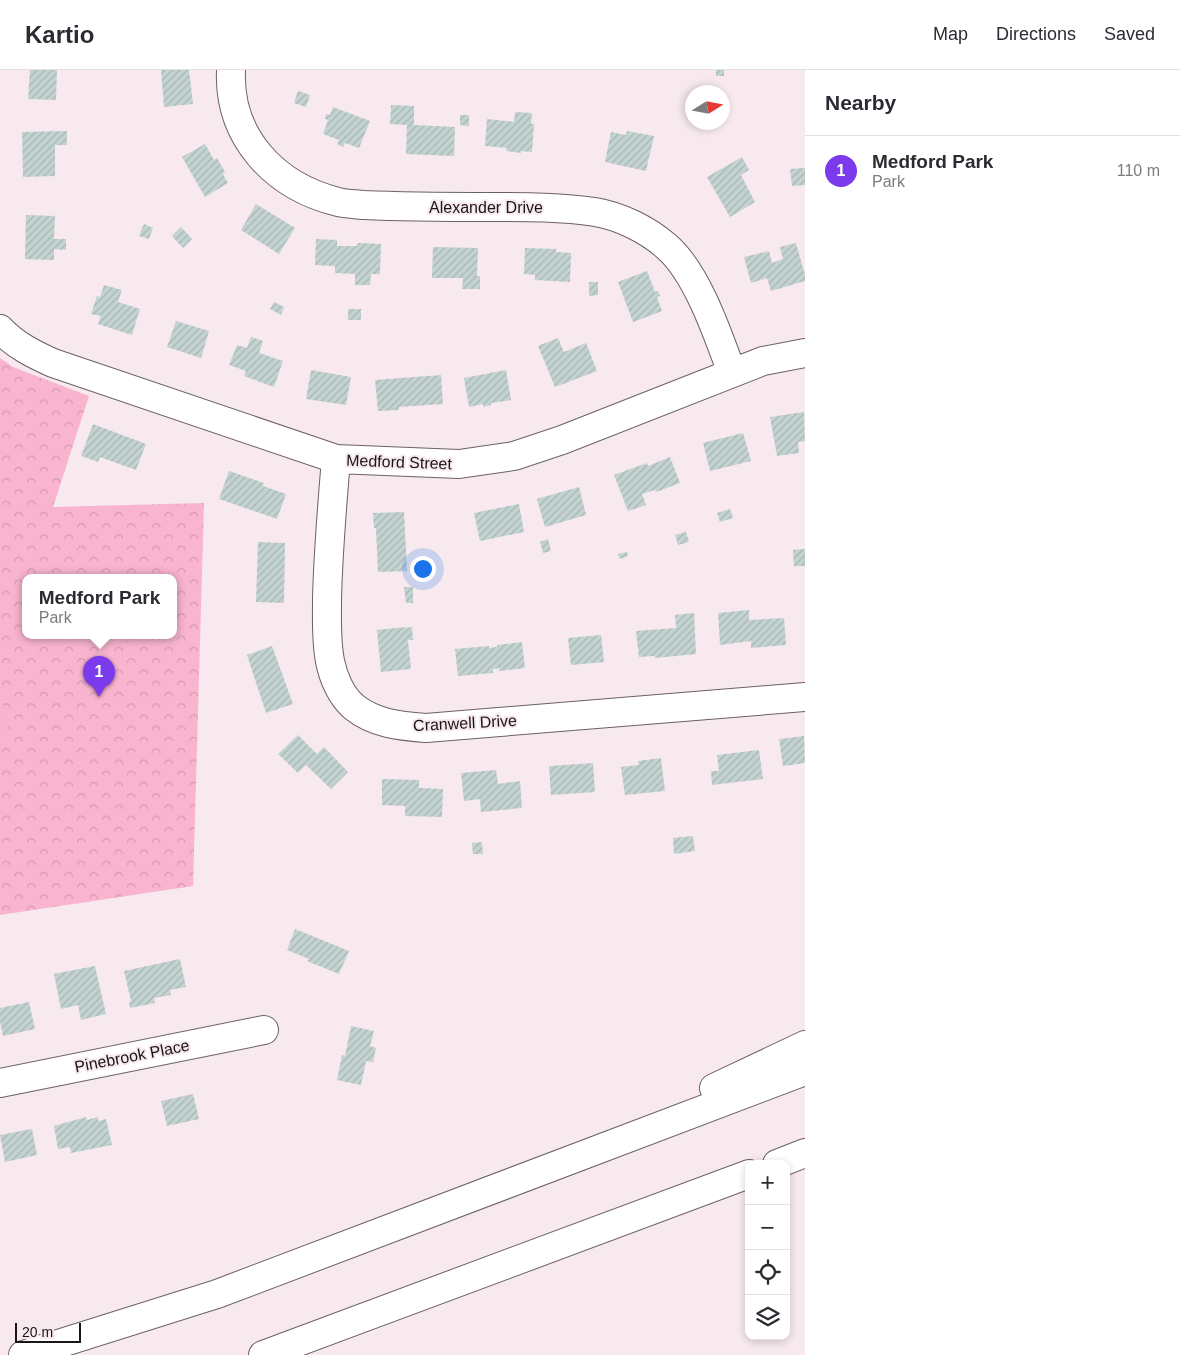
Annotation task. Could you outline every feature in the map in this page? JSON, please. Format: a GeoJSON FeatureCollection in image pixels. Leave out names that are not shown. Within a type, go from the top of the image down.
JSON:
{"type":"FeatureCollection","features":[{"type":"Feature","properties":{"kind":"main road","name":"Alexander Drive"},"geometry":{"type":"LineString","coordinates":[[231,70],[233,102],[242,127],[254,150],[292,184],[314,194],[339,202],[364,205],[545,208],[597,212],[621,219],[646,231],[667,246],[684,266],[716,331],[732,373]]}},
{"type":"Feature","properties":{"kind":"main road","name":"Medford Street"},"geometry":{"type":"LineString","coordinates":[[0,329],[9,338],[30,352],[53,363],[336,459],[459,464],[514,456],[562,440],[763,361],[805,353]]}},
{"type":"Feature","properties":{"kind":"main road","name":"Cranwell Drive"},"geometry":{"type":"LineString","coordinates":[[336,459],[328,556],[327,634],[330,661],[338,686],[354,707],[376,720],[401,726],[426,728],[805,697]]}},
{"type":"Feature","properties":{"kind":"main road","name":"Pinebrook Place"},"geometry":{"type":"LineString","coordinates":[[0,1082],[264,1030]]}},
{"type":"Feature","properties":{"kind":"main road"},"geometry":{"type":"LineString","coordinates":[[520,1179],[805,1045]]}},
{"type":"Feature","properties":{"kind":"main road"},"geometry":{"type":"LineString","coordinates":[[23,1355],[217,1294],[805,1071]]}},
{"type":"Feature","properties":{"kind":"main road"},"geometry":{"type":"LineString","coordinates":[[787,1160],[805,1153]]}},
{"type":"Feature","properties":{"kind":"main road"},"geometry":{"type":"LineString","coordinates":[[263,1355],[745,1175]]}},
{"type":"Feature","properties":{"kind":"green space"},"geometry":{"type":"Polygon","coordinates":[[[0,358],[13,367],[89,396],[53,507],[204,503],[193,886],[0,915],[0,358]]]}},
{"type":"Feature","properties":{"kind":"green space"},"geometry":{"type":"Polygon","coordinates":[[[0,689],[8,730],[0,730],[0,689]]]}},
{"type":"Feature","properties":{"kind":"building"},"geometry":{"type":"Polygon","coordinates":[[[30,70],[57,70],[56,100],[28,99],[30,70]]]}},
{"type":"Feature","properties":{"kind":"building"},"geometry":{"type":"Polygon","coordinates":[[[161,70],[189,70],[193,104],[164,107],[161,70]]]}},
{"type":"Feature","properties":{"kind":"building"},"geometry":{"type":"Polygon","coordinates":[[[716,70],[724,70],[724,76],[716,76],[716,70]]]}},
{"type":"Feature","properties":{"kind":"building"},"geometry":{"type":"Polygon","coordinates":[[[298,91],[310,95],[306,107],[294,103],[298,91]]]}},
{"type":"Feature","properties":{"kind":"building"},"geometry":{"type":"Polygon","coordinates":[[[391,105],[414,106],[414,125],[455,127],[454,156],[406,154],[407,125],[390,124],[391,105]]]}},
{"type":"Feature","properties":{"kind":"building"},"geometry":{"type":"Polygon","coordinates":[[[333,107],[370,121],[359,148],[345,143],[343,147],[337,144],[339,140],[323,134],[328,120],[325,119],[326,114],[330,115],[333,107]]]}},
{"type":"Feature","properties":{"kind":"building"},"geometry":{"type":"Polygon","coordinates":[[[515,112],[532,113],[531,124],[534,124],[532,152],[521,151],[521,153],[506,151],[507,148],[485,146],[487,119],[514,122],[515,112]]]}},
{"type":"Feature","properties":{"kind":"building"},"geometry":{"type":"Polygon","coordinates":[[[460,115],[469,115],[469,126],[460,125],[460,115]]]}},
{"type":"Feature","properties":{"kind":"building"},"geometry":{"type":"Polygon","coordinates":[[[67,131],[67,145],[55,145],[55,176],[23,177],[22,132],[67,131]]]}},
{"type":"Feature","properties":{"kind":"building"},"geometry":{"type":"Polygon","coordinates":[[[627,131],[654,136],[646,171],[605,162],[611,132],[626,135],[627,131]]]}},
{"type":"Feature","properties":{"kind":"building"},"geometry":{"type":"Polygon","coordinates":[[[205,144],[214,160],[217,158],[225,172],[223,174],[228,183],[205,197],[182,157],[205,144]]]}},
{"type":"Feature","properties":{"kind":"building"},"geometry":{"type":"Polygon","coordinates":[[[742,157],[749,170],[741,175],[755,202],[730,217],[707,177],[742,157]]]}},
{"type":"Feature","properties":{"kind":"building"},"geometry":{"type":"Polygon","coordinates":[[[805,168],[805,185],[792,186],[790,169],[805,168]]]}},
{"type":"Feature","properties":{"kind":"building"},"geometry":{"type":"Polygon","coordinates":[[[256,204],[295,228],[279,254],[241,230],[256,204]]]}},
{"type":"Feature","properties":{"kind":"building"},"geometry":{"type":"Polygon","coordinates":[[[26,215],[55,216],[54,239],[66,239],[66,250],[54,249],[54,260],[25,259],[26,215]]]}},
{"type":"Feature","properties":{"kind":"building"},"geometry":{"type":"Polygon","coordinates":[[[144,224],[153,228],[149,239],[139,236],[144,224]]]}},
{"type":"Feature","properties":{"kind":"building"},"geometry":{"type":"Polygon","coordinates":[[[181,227],[192,239],[183,248],[172,236],[181,227]]]}},
{"type":"Feature","properties":{"kind":"building"},"geometry":{"type":"Polygon","coordinates":[[[316,239],[337,240],[337,246],[357,246],[358,243],[381,244],[380,274],[371,274],[370,285],[355,285],[355,274],[335,273],[335,266],[315,265],[316,239]]]}},
{"type":"Feature","properties":{"kind":"building"},"geometry":{"type":"Polygon","coordinates":[[[796,243],[805,281],[771,291],[767,278],[751,283],[744,257],[769,251],[772,263],[783,259],[780,247],[796,243]]]}},
{"type":"Feature","properties":{"kind":"building"},"geometry":{"type":"Polygon","coordinates":[[[433,247],[478,248],[477,276],[480,276],[480,289],[462,289],[463,278],[432,278],[433,247]]]}},
{"type":"Feature","properties":{"kind":"building"},"geometry":{"type":"Polygon","coordinates":[[[525,248],[556,249],[556,252],[571,253],[570,282],[535,280],[535,275],[524,274],[525,248]]]}},
{"type":"Feature","properties":{"kind":"building"},"geometry":{"type":"Polygon","coordinates":[[[647,271],[655,292],[658,291],[660,296],[657,297],[662,311],[633,322],[618,282],[647,271]]]}},
{"type":"Feature","properties":{"kind":"building"},"geometry":{"type":"Polygon","coordinates":[[[589,282],[598,282],[598,295],[589,296],[589,282]]]}},
{"type":"Feature","properties":{"kind":"building"},"geometry":{"type":"Polygon","coordinates":[[[104,285],[122,290],[118,302],[140,309],[132,335],[98,324],[101,316],[91,314],[97,296],[100,297],[104,285]]]}},
{"type":"Feature","properties":{"kind":"building"},"geometry":{"type":"Polygon","coordinates":[[[274,302],[284,307],[281,315],[270,309],[274,302]]]}},
{"type":"Feature","properties":{"kind":"building"},"geometry":{"type":"Polygon","coordinates":[[[348,309],[361,309],[361,320],[348,320],[348,309]]]}},
{"type":"Feature","properties":{"kind":"building"},"geometry":{"type":"Polygon","coordinates":[[[176,321],[209,331],[201,358],[167,347],[176,321]]]}},
{"type":"Feature","properties":{"kind":"building"},"geometry":{"type":"Polygon","coordinates":[[[251,337],[263,341],[259,353],[283,361],[274,387],[244,376],[246,371],[229,365],[237,345],[247,348],[251,337]]]}},
{"type":"Feature","properties":{"kind":"building"},"geometry":{"type":"Polygon","coordinates":[[[558,338],[564,352],[586,343],[597,371],[555,387],[538,346],[558,338]]]}},
{"type":"Feature","properties":{"kind":"building"},"geometry":{"type":"Polygon","coordinates":[[[311,370],[351,377],[346,405],[306,399],[311,370]]]}},
{"type":"Feature","properties":{"kind":"building"},"geometry":{"type":"Polygon","coordinates":[[[506,370],[511,400],[491,403],[491,405],[483,407],[483,404],[469,407],[464,378],[506,370]]]}},
{"type":"Feature","properties":{"kind":"building"},"geometry":{"type":"Polygon","coordinates":[[[441,375],[443,404],[399,407],[399,410],[378,411],[375,380],[441,375]]]}},
{"type":"Feature","properties":{"kind":"building"},"geometry":{"type":"Polygon","coordinates":[[[804,412],[805,441],[798,442],[799,453],[777,456],[770,417],[804,412]]]}},
{"type":"Feature","properties":{"kind":"building"},"geometry":{"type":"Polygon","coordinates":[[[93,424],[146,444],[136,470],[100,457],[98,462],[81,456],[93,424]]]}},
{"type":"Feature","properties":{"kind":"building"},"geometry":{"type":"Polygon","coordinates":[[[743,433],[751,461],[710,471],[703,443],[743,433]]]}},
{"type":"Feature","properties":{"kind":"building"},"geometry":{"type":"Polygon","coordinates":[[[670,457],[680,483],[656,492],[655,490],[642,494],[646,505],[628,511],[614,475],[647,463],[648,466],[670,457]]]}},
{"type":"Feature","properties":{"kind":"building"},"geometry":{"type":"Polygon","coordinates":[[[229,471],[264,483],[263,486],[286,494],[277,519],[219,499],[229,471]]]}},
{"type":"Feature","properties":{"kind":"building"},"geometry":{"type":"Polygon","coordinates":[[[579,487],[586,515],[545,527],[537,499],[579,487]]]}},
{"type":"Feature","properties":{"kind":"building"},"geometry":{"type":"Polygon","coordinates":[[[519,504],[524,532],[480,541],[474,513],[519,504]]]}},
{"type":"Feature","properties":{"kind":"building"},"geometry":{"type":"Polygon","coordinates":[[[730,509],[733,518],[720,522],[717,513],[730,509]]]}},
{"type":"Feature","properties":{"kind":"building"},"geometry":{"type":"Polygon","coordinates":[[[404,512],[407,571],[378,572],[376,528],[374,528],[373,513],[404,512]]]}},
{"type":"Feature","properties":{"kind":"building"},"geometry":{"type":"Polygon","coordinates":[[[686,532],[689,542],[678,545],[675,535],[686,532]]]}},
{"type":"Feature","properties":{"kind":"building"},"geometry":{"type":"Polygon","coordinates":[[[548,539],[551,551],[543,553],[540,542],[548,539]]]}},
{"type":"Feature","properties":{"kind":"building"},"geometry":{"type":"Polygon","coordinates":[[[258,542],[285,543],[284,603],[256,602],[258,542]]]}},
{"type":"Feature","properties":{"kind":"building"},"geometry":{"type":"Polygon","coordinates":[[[805,549],[805,566],[794,566],[793,550],[805,549]]]}},
{"type":"Feature","properties":{"kind":"building"},"geometry":{"type":"Polygon","coordinates":[[[627,552],[628,556],[620,559],[618,554],[627,552]]]}},
{"type":"Feature","properties":{"kind":"building"},"geometry":{"type":"Polygon","coordinates":[[[404,587],[413,587],[413,603],[406,603],[404,587]]]}},
{"type":"Feature","properties":{"kind":"building"},"geometry":{"type":"Polygon","coordinates":[[[749,610],[749,620],[784,618],[786,645],[751,648],[751,641],[720,645],[718,613],[749,610]]]}},
{"type":"Feature","properties":{"kind":"building"},"geometry":{"type":"Polygon","coordinates":[[[694,613],[696,654],[655,658],[655,656],[639,657],[636,631],[676,628],[675,615],[694,613]]]}},
{"type":"Feature","properties":{"kind":"building"},"geometry":{"type":"Polygon","coordinates":[[[412,627],[413,640],[408,640],[411,669],[381,672],[377,630],[412,627]]]}},
{"type":"Feature","properties":{"kind":"building"},"geometry":{"type":"Polygon","coordinates":[[[601,635],[604,662],[571,665],[568,638],[601,635]]]}},
{"type":"Feature","properties":{"kind":"building"},"geometry":{"type":"Polygon","coordinates":[[[522,642],[525,668],[499,671],[499,668],[493,669],[493,673],[458,676],[455,649],[489,646],[489,648],[497,647],[497,645],[522,642]]]}},
{"type":"Feature","properties":{"kind":"building"},"geometry":{"type":"Polygon","coordinates":[[[272,646],[293,704],[266,713],[247,655],[272,646]]]}},
{"type":"Feature","properties":{"kind":"building"},"geometry":{"type":"Polygon","coordinates":[[[298,735],[317,754],[324,747],[348,772],[331,789],[306,765],[298,773],[278,754],[298,735]]]}},
{"type":"Feature","properties":{"kind":"building"},"geometry":{"type":"Polygon","coordinates":[[[804,736],[805,763],[783,766],[779,739],[804,736]]]}},
{"type":"Feature","properties":{"kind":"building"},"geometry":{"type":"Polygon","coordinates":[[[759,750],[763,779],[712,785],[711,771],[719,771],[717,755],[759,750]]]}},
{"type":"Feature","properties":{"kind":"building"},"geometry":{"type":"Polygon","coordinates":[[[661,758],[665,791],[625,795],[621,767],[639,765],[638,761],[661,758]]]}},
{"type":"Feature","properties":{"kind":"building"},"geometry":{"type":"Polygon","coordinates":[[[593,763],[595,792],[551,795],[549,766],[593,763]]]}},
{"type":"Feature","properties":{"kind":"building"},"geometry":{"type":"Polygon","coordinates":[[[496,770],[498,784],[520,781],[522,808],[481,812],[480,799],[464,801],[461,773],[496,770]]]}},
{"type":"Feature","properties":{"kind":"building"},"geometry":{"type":"Polygon","coordinates":[[[382,779],[419,780],[419,788],[443,789],[442,817],[405,816],[405,806],[382,805],[382,779]]]}},
{"type":"Feature","properties":{"kind":"building"},"geometry":{"type":"Polygon","coordinates":[[[693,836],[695,851],[674,854],[673,838],[693,836]]]}},
{"type":"Feature","properties":{"kind":"building"},"geometry":{"type":"Polygon","coordinates":[[[482,842],[483,854],[473,854],[472,843],[482,842]]]}},
{"type":"Feature","properties":{"kind":"building"},"geometry":{"type":"Polygon","coordinates":[[[295,929],[349,951],[339,974],[307,961],[309,959],[287,950],[295,929]]]}},
{"type":"Feature","properties":{"kind":"building"},"geometry":{"type":"Polygon","coordinates":[[[180,959],[186,987],[170,990],[171,995],[154,998],[155,1003],[130,1008],[129,1002],[131,1001],[124,971],[180,959]]]}},
{"type":"Feature","properties":{"kind":"building"},"geometry":{"type":"Polygon","coordinates":[[[95,966],[106,1014],[81,1020],[78,1005],[61,1009],[54,974],[95,966]]]}},
{"type":"Feature","properties":{"kind":"building"},"geometry":{"type":"Polygon","coordinates":[[[29,1002],[35,1029],[3,1036],[0,1008],[29,1002]]]}},
{"type":"Feature","properties":{"kind":"building"},"geometry":{"type":"Polygon","coordinates":[[[351,1026],[374,1031],[370,1046],[376,1048],[373,1062],[366,1061],[361,1085],[337,1080],[342,1055],[345,1056],[351,1026]]]}},
{"type":"Feature","properties":{"kind":"building"},"geometry":{"type":"Polygon","coordinates":[[[193,1094],[199,1119],[167,1126],[161,1101],[193,1094]]]}},
{"type":"Feature","properties":{"kind":"building"},"geometry":{"type":"Polygon","coordinates":[[[86,1117],[87,1120],[98,1117],[98,1121],[106,1119],[112,1145],[71,1153],[70,1147],[58,1149],[54,1126],[86,1117]]]}},
{"type":"Feature","properties":{"kind":"building"},"geometry":{"type":"Polygon","coordinates":[[[32,1129],[37,1155],[5,1162],[0,1135],[32,1129]]]}},
{"type":"Feature","properties":{"kind":"place","name":"Medford Park"},"geometry":{"type":"Point","coordinates":[99,697]}}]}
